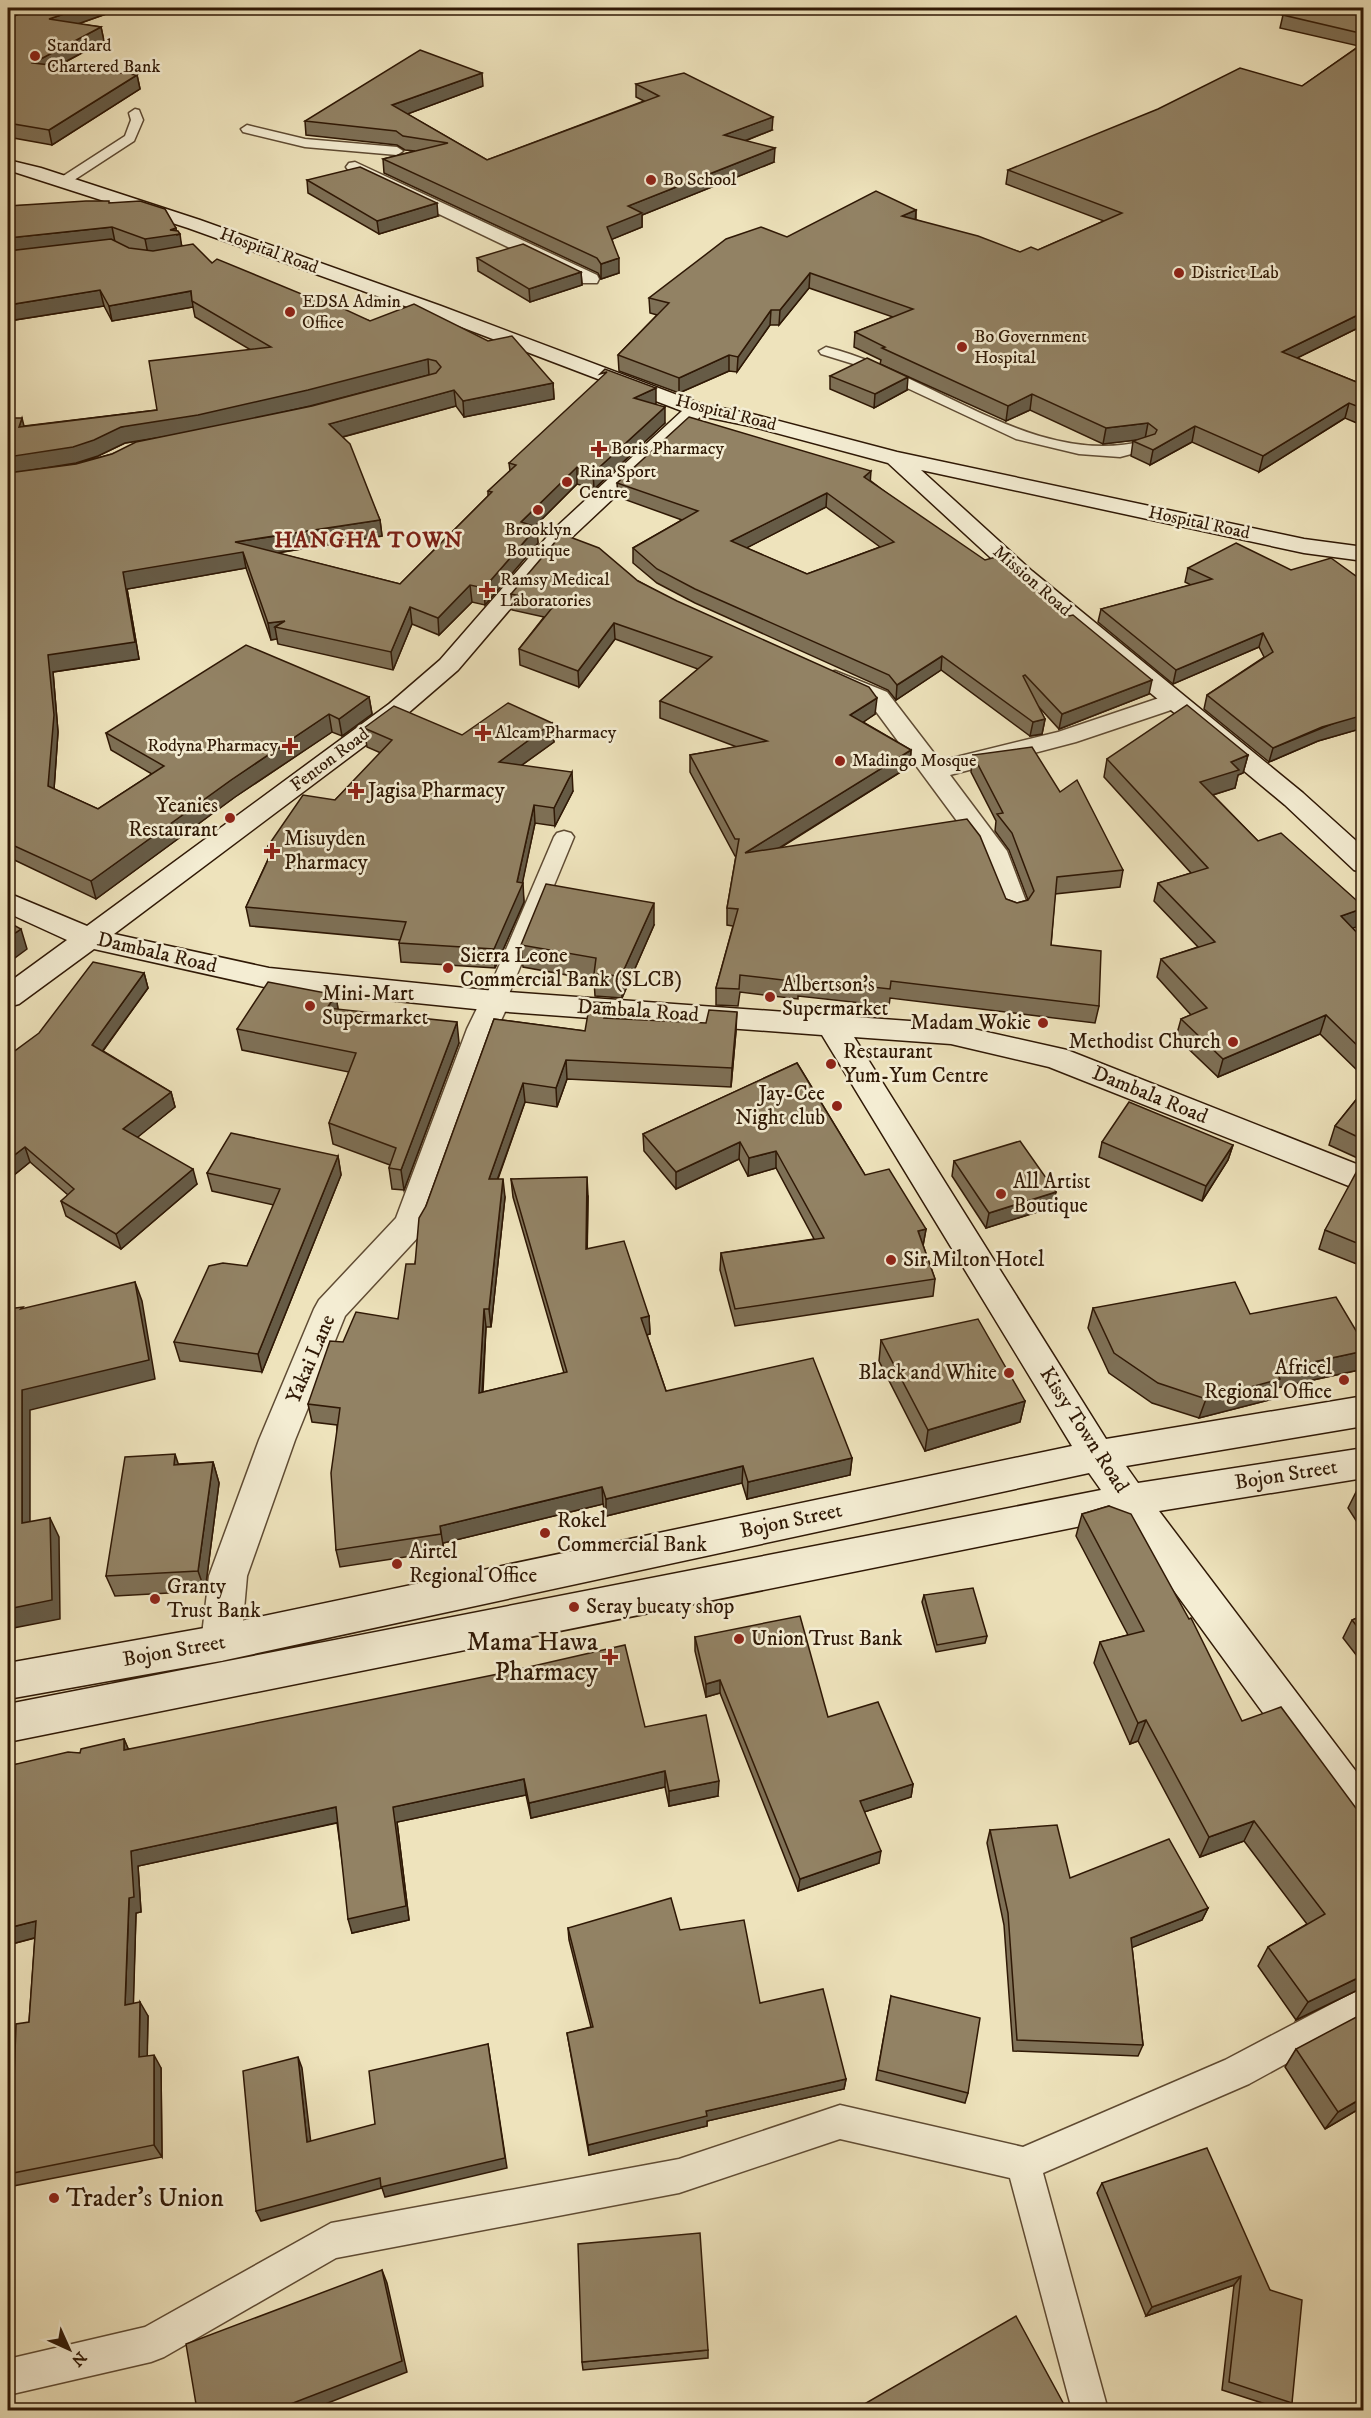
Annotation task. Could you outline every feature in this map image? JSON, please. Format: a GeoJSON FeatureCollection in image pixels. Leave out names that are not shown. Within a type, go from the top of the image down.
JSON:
{"type":"FeatureCollection","features":[{"type":"Feature","properties":{"kind":"street","name":"Hospital Road"},"geometry":{"type":"LineString","coordinates":[[8,165],[194,224],[424,306],[696,409],[752,420],[895,458],[1304,546],[1364,554]]}},
{"type":"Feature","properties":{"kind":"street"},"geometry":{"type":"LineString","coordinates":[[356,167],[590,279]]}},
{"type":"Feature","properties":{"kind":"street","name":"Fenton Road"},"geometry":{"type":"LineString","coordinates":[[8,997],[240,828],[398,709],[449,664],[696,409]]}},
{"type":"Feature","properties":{"kind":"street","name":"Mission Road"},"geometry":{"type":"LineString","coordinates":[[895,458],[1024,576],[1294,799],[1364,864]]}},
{"type":"Feature","properties":{"kind":"street"},"geometry":{"type":"LineString","coordinates":[[814,668],[878,698],[993,851],[1015,909]]}},
{"type":"Feature","properties":{"kind":"street"},"geometry":{"type":"LineString","coordinates":[[933,771],[1067,737],[1174,700]]}},
{"type":"Feature","properties":{"kind":"street","name":"Dambala Road"},"geometry":{"type":"LineString","coordinates":[[8,902],[89,938],[269,978],[495,1001],[951,1034],[1056,1058],[1364,1180]]}},
{"type":"Feature","properties":{"kind":"street","name":"Yakai Lane"},"geometry":{"type":"LineString","coordinates":[[221,1643],[228,1576],[277,1440],[331,1309],[410,1224],[482,1029],[495,1001]]}},
{"type":"Feature","properties":{"kind":"street","name":"Kissy Town Road"},"geometry":{"type":"LineString","coordinates":[[831,1025],[1097,1456],[1364,1817]]}},
{"type":"Feature","properties":{"kind":"street","name":"Bojon Street"},"geometry":{"type":"LineString","coordinates":[[8,1681],[221,1643],[1097,1456],[1364,1411]]}},
{"type":"Feature","properties":{"kind":"street","name":"Bojon Street"},"geometry":{"type":"LineString","coordinates":[[8,1723],[1130,1500],[1364,1463]]}},
{"type":"Feature","properties":{"kind":"lane"},"geometry":{"type":"LineString","coordinates":[[64,181],[130,138],[137,120],[135,113]]}},
{"type":"Feature","properties":{"kind":"lane"},"geometry":{"type":"LineString","coordinates":[[247,129],[305,143],[397,151]]}},
{"type":"Feature","properties":{"kind":"lane"},"geometry":{"type":"LineString","coordinates":[[825,351],[865,363],[1021,436],[1079,449],[1120,452],[1144,446]]}},
{"type":"Feature","properties":{"kind":"lane"},"geometry":{"type":"LineString","coordinates":[[495,1001],[564,837]]}},
{"type":"Feature","properties":{"kind":"lane"},"geometry":{"type":"LineString","coordinates":[[8,2377],[151,2344],[331,2241],[679,2176],[840,2122],[1023,2164],[1237,2072],[1364,2003]]}},
{"type":"Feature","properties":{"kind":"lane"},"geometry":{"type":"LineString","coordinates":[[1023,2164],[1090,2410]]}},
{"type":"Feature","properties":{"kind":"building"},"geometry":{"type":"Polygon","coordinates":[[[32,8],[82,8],[49,19],[101,27],[33,63],[137,75],[49,130],[8,123],[8,19],[32,8]]]}},
{"type":"Feature","properties":{"kind":"building"},"geometry":{"type":"Polygon","coordinates":[[[1303,8],[1364,8],[1364,34],[1283,15],[1303,8]]]}},
{"type":"Feature","properties":{"kind":"building"},"geometry":{"type":"Polygon","coordinates":[[[1364,43],[1364,312],[1282,352],[1364,385],[1364,409],[1349,403],[1263,456],[1195,426],[1153,450],[1133,441],[1155,434],[1157,430],[1148,423],[1106,428],[1032,394],[1008,406],[882,348],[885,347],[855,332],[913,309],[810,273],[780,310],[771,310],[738,357],[729,355],[679,378],[618,355],[669,303],[649,298],[726,239],[761,227],[787,237],[876,191],[916,210],[902,216],[978,236],[1020,252],[1031,247],[1038,250],[1122,213],[1008,170],[1158,109],[1240,68],[1302,86],[1364,43]]]}},
{"type":"Feature","properties":{"kind":"building"},"geometry":{"type":"Polygon","coordinates":[[[420,50],[482,73],[392,105],[487,160],[659,96],[636,84],[684,73],[773,117],[724,135],[775,148],[628,206],[642,213],[607,227],[619,258],[601,264],[597,258],[383,159],[448,143],[403,136],[396,131],[305,121],[420,50]]]}},
{"type":"Feature","properties":{"kind":"building"},"geometry":{"type":"Polygon","coordinates":[[[360,167],[437,203],[377,221],[307,180],[360,167]]]}},
{"type":"Feature","properties":{"kind":"building"},"geometry":{"type":"Polygon","coordinates":[[[109,201],[109,203],[140,201],[165,209],[176,228],[170,230],[178,231],[180,234],[145,239],[112,227],[8,238],[8,206],[109,201]]]}},
{"type":"Feature","properties":{"kind":"building"},"geometry":{"type":"Polygon","coordinates":[[[111,239],[129,248],[153,251],[193,244],[212,263],[217,259],[311,298],[316,296],[370,321],[414,304],[488,341],[512,336],[553,383],[463,401],[454,390],[329,424],[350,444],[380,520],[235,542],[400,584],[492,492],[488,491],[516,465],[509,463],[607,372],[600,374],[605,369],[656,388],[634,398],[665,407],[593,473],[577,467],[521,522],[537,527],[484,588],[470,585],[438,618],[410,607],[391,652],[275,627],[285,621],[268,623],[243,552],[123,572],[135,642],[48,655],[54,715],[48,786],[98,809],[164,766],[106,733],[246,645],[369,697],[339,719],[329,714],[231,780],[91,881],[8,843],[8,473],[76,464],[112,454],[136,442],[312,406],[436,373],[441,367],[436,361],[428,359],[198,415],[121,427],[73,447],[8,457],[8,418],[22,418],[19,427],[157,410],[149,361],[271,347],[192,301],[191,291],[109,306],[100,290],[8,305],[8,251],[111,239]]]}},
{"type":"Feature","properties":{"kind":"building"},"geometry":{"type":"Polygon","coordinates":[[[523,244],[581,272],[529,289],[477,258],[523,244]]]}},
{"type":"Feature","properties":{"kind":"building"},"geometry":{"type":"Polygon","coordinates":[[[867,358],[908,377],[875,394],[830,376],[867,358]]]}},
{"type":"Feature","properties":{"kind":"building"},"geometry":{"type":"Polygon","coordinates":[[[689,417],[871,471],[864,477],[985,560],[996,557],[1069,616],[1073,615],[1152,680],[1062,714],[1025,675],[1023,676],[1045,719],[1033,722],[942,656],[897,685],[889,675],[695,589],[657,569],[633,548],[698,511],[617,483],[689,417]],[[827,493],[731,541],[807,574],[894,542],[827,493]]]}},
{"type":"Feature","properties":{"kind":"building"},"geometry":{"type":"Polygon","coordinates":[[[562,534],[599,548],[638,581],[677,601],[869,687],[877,698],[850,715],[911,750],[745,853],[967,819],[980,836],[1006,899],[1017,903],[1028,900],[1034,891],[1012,833],[997,814],[1003,813],[973,755],[1032,747],[1060,792],[1077,780],[1123,870],[1057,877],[1051,945],[1101,951],[1099,1006],[891,981],[890,989],[740,975],[739,989],[716,988],[738,909],[727,908],[739,839],[735,839],[690,755],[767,741],[660,701],[712,657],[614,623],[578,671],[519,649],[556,603],[511,594],[562,534]]]}},
{"type":"Feature","properties":{"kind":"building"},"geometry":{"type":"Polygon","coordinates":[[[1236,543],[1291,570],[1331,558],[1364,582],[1364,711],[1361,712],[1364,715],[1322,727],[1273,748],[1207,695],[1273,652],[1263,633],[1176,670],[1101,609],[1212,579],[1188,568],[1236,543]]]}},
{"type":"Feature","properties":{"kind":"building"},"geometry":{"type":"Polygon","coordinates":[[[508,703],[552,723],[499,762],[572,772],[554,808],[534,805],[517,882],[523,883],[494,949],[399,943],[406,922],[246,907],[274,847],[268,846],[303,795],[335,800],[392,740],[364,728],[394,706],[462,735],[508,703]]]}},
{"type":"Feature","properties":{"kind":"building"},"geometry":{"type":"Polygon","coordinates":[[[1187,705],[1248,755],[1231,762],[1239,770],[1200,782],[1258,841],[1281,833],[1364,907],[1341,916],[1364,940],[1364,1052],[1326,1015],[1223,1059],[1181,1019],[1207,1008],[1161,959],[1215,942],[1158,883],[1208,868],[1107,759],[1187,705]]]}},
{"type":"Feature","properties":{"kind":"building"},"geometry":{"type":"Polygon","coordinates":[[[546,884],[654,903],[621,976],[594,974],[596,958],[521,945],[546,884]]]}},
{"type":"Feature","properties":{"kind":"building"},"geometry":{"type":"Polygon","coordinates":[[[8,922],[21,929],[8,938],[8,922]]]}},
{"type":"Feature","properties":{"kind":"building"},"geometry":{"type":"Polygon","coordinates":[[[93,962],[144,973],[92,1045],[171,1092],[123,1129],[193,1169],[116,1234],[61,1201],[74,1189],[25,1147],[8,1160],[8,1056],[39,1033],[93,962]]]}},
{"type":"Feature","properties":{"kind":"building"},"geometry":{"type":"Polygon","coordinates":[[[268,982],[336,995],[327,1008],[457,1022],[401,1170],[389,1168],[396,1148],[329,1123],[356,1053],[237,1029],[268,982]]]}},
{"type":"Feature","properties":{"kind":"building"},"geometry":{"type":"Polygon","coordinates":[[[590,1002],[610,1003],[604,1018],[706,1023],[709,1010],[737,1012],[732,1068],[566,1060],[556,1088],[523,1083],[489,1179],[503,1179],[489,1309],[484,1309],[479,1393],[567,1372],[511,1179],[587,1177],[586,1249],[624,1241],[649,1316],[641,1318],[666,1391],[813,1358],[852,1458],[748,1482],[743,1466],[606,1499],[602,1487],[440,1526],[441,1534],[336,1550],[331,1473],[340,1408],[308,1404],[330,1341],[343,1342],[356,1312],[398,1319],[406,1264],[415,1264],[419,1218],[426,1206],[494,1019],[585,1031],[590,1002]]]}},
{"type":"Feature","properties":{"kind":"building"},"geometry":{"type":"Polygon","coordinates":[[[797,1063],[865,1175],[889,1169],[926,1229],[918,1231],[935,1279],[735,1309],[721,1253],[824,1238],[776,1151],[749,1158],[740,1142],[676,1172],[643,1134],[797,1063]]]}},
{"type":"Feature","properties":{"kind":"building"},"geometry":{"type":"Polygon","coordinates":[[[1364,1090],[1364,1140],[1335,1126],[1364,1090]]]}},
{"type":"Feature","properties":{"kind":"building"},"geometry":{"type":"Polygon","coordinates":[[[1129,1102],[1233,1145],[1206,1186],[1102,1142],[1129,1102]]]}},
{"type":"Feature","properties":{"kind":"building"},"geometry":{"type":"Polygon","coordinates":[[[231,1133],[338,1156],[258,1354],[174,1342],[209,1266],[223,1263],[247,1266],[280,1189],[207,1173],[231,1133]]]}},
{"type":"Feature","properties":{"kind":"building"},"geometry":{"type":"Polygon","coordinates":[[[1020,1141],[1056,1192],[989,1213],[954,1161],[1020,1141]]]}},
{"type":"Feature","properties":{"kind":"building"},"geometry":{"type":"Polygon","coordinates":[[[1357,1171],[1364,1173],[1364,1246],[1325,1230],[1357,1171]]]}},
{"type":"Feature","properties":{"kind":"building"},"geometry":{"type":"Polygon","coordinates":[[[135,1282],[149,1360],[22,1390],[22,1523],[50,1518],[52,1600],[8,1609],[8,1309],[23,1307],[21,1309],[135,1282]]]}},
{"type":"Feature","properties":{"kind":"building"},"geometry":{"type":"Polygon","coordinates":[[[1235,1282],[1250,1314],[1336,1297],[1364,1344],[1364,1351],[1276,1370],[1280,1379],[1206,1399],[1158,1383],[1114,1353],[1093,1308],[1235,1282]]]}},
{"type":"Feature","properties":{"kind":"building"},"geometry":{"type":"Polygon","coordinates":[[[978,1319],[1025,1401],[928,1430],[881,1340],[978,1319]]]}},
{"type":"Feature","properties":{"kind":"building"},"geometry":{"type":"Polygon","coordinates":[[[175,1454],[174,1465],[213,1462],[198,1571],[106,1576],[125,1457],[175,1454]]]}},
{"type":"Feature","properties":{"kind":"building"},"geometry":{"type":"Polygon","coordinates":[[[1364,1486],[1364,1497],[1358,1488],[1364,1486]]]}},
{"type":"Feature","properties":{"kind":"building"},"geometry":{"type":"Polygon","coordinates":[[[1109,1506],[1131,1514],[1189,1619],[1191,1618],[1242,1721],[1281,1707],[1364,1819],[1364,1975],[1308,2002],[1268,1947],[1325,1914],[1254,1821],[1209,1837],[1146,1720],[1138,1723],[1100,1642],[1144,1631],[1082,1514],[1109,1506]]]}},
{"type":"Feature","properties":{"kind":"building"},"geometry":{"type":"Polygon","coordinates":[[[973,1588],[987,1636],[937,1645],[924,1595],[973,1588]]]}},
{"type":"Feature","properties":{"kind":"building"},"geometry":{"type":"Polygon","coordinates":[[[1364,1615],[1364,1635],[1352,1620],[1364,1615]]]}},
{"type":"Feature","properties":{"kind":"building"},"geometry":{"type":"Polygon","coordinates":[[[800,1616],[828,1717],[878,1702],[913,1784],[860,1801],[881,1851],[800,1879],[720,1680],[706,1684],[695,1637],[800,1616]]]}},
{"type":"Feature","properties":{"kind":"building"},"geometry":{"type":"Polygon","coordinates":[[[625,1645],[645,1727],[706,1715],[719,1781],[669,1791],[665,1771],[529,1803],[524,1779],[393,1807],[406,1906],[348,1919],[336,1807],[131,1851],[134,1897],[129,1898],[125,2005],[140,2002],[139,2057],[154,2055],[154,2145],[8,2174],[8,2083],[14,2081],[16,2024],[29,2022],[36,1921],[8,1928],[8,1766],[68,1752],[80,1753],[81,1749],[124,1739],[124,1750],[498,1674],[625,1645]]]}},
{"type":"Feature","properties":{"kind":"building"},"geometry":{"type":"Polygon","coordinates":[[[1057,1825],[1070,1878],[1169,1839],[1208,1908],[1131,1938],[1143,2045],[1017,2040],[1008,1913],[990,1830],[1057,1825]]]}},
{"type":"Feature","properties":{"kind":"building"},"geometry":{"type":"Polygon","coordinates":[[[671,1898],[680,1930],[744,1920],[760,2003],[823,1989],[846,2079],[706,2111],[707,2116],[588,2145],[567,2033],[593,2027],[568,1928],[671,1898]]]}},
{"type":"Feature","properties":{"kind":"building"},"geometry":{"type":"Polygon","coordinates":[[[891,1996],[980,2018],[968,2093],[878,2070],[891,1996]]]}},
{"type":"Feature","properties":{"kind":"building"},"geometry":{"type":"Polygon","coordinates":[[[1364,2013],[1364,2097],[1338,2112],[1296,2049],[1364,2013]]]}},
{"type":"Feature","properties":{"kind":"building"},"geometry":{"type":"Polygon","coordinates":[[[488,2044],[505,2158],[381,2187],[380,2178],[256,2211],[243,2071],[298,2057],[307,2142],[375,2124],[369,2071],[488,2044]]]}},
{"type":"Feature","properties":{"kind":"building"},"geometry":{"type":"Polygon","coordinates":[[[1207,2148],[1270,2290],[1302,2300],[1292,2403],[1229,2382],[1241,2276],[1152,2307],[1102,2183],[1207,2148]]]}},
{"type":"Feature","properties":{"kind":"building"},"geometry":{"type":"Polygon","coordinates":[[[700,2233],[708,2350],[582,2362],[578,2244],[700,2233]]]}},
{"type":"Feature","properties":{"kind":"building"},"geometry":{"type":"Polygon","coordinates":[[[382,2270],[402,2361],[275,2410],[197,2410],[186,2344],[382,2270]]]}},
{"type":"Feature","properties":{"kind":"building"},"geometry":{"type":"Polygon","coordinates":[[[1016,2316],[1067,2410],[854,2410],[1016,2316]]]}},
{"type":"Feature","properties":{"kind":"place","name":"Standard Chartered Bank"},"geometry":{"type":"Point","coordinates":[35,56]}},
{"type":"Feature","properties":{"kind":"place","name":"Bo School"},"geometry":{"type":"Point","coordinates":[651,180]}},
{"type":"Feature","properties":{"kind":"place","name":"District Lab"},"geometry":{"type":"Point","coordinates":[1179,273]}},
{"type":"Feature","properties":{"kind":"place","name":"EDSA Admin Office"},"geometry":{"type":"Point","coordinates":[290,312]}},
{"type":"Feature","properties":{"kind":"place","name":"Bo Government Hospital"},"geometry":{"type":"Point","coordinates":[962,347]}},
{"type":"Feature","properties":{"kind":"place","name":"Boris Pharmacy"},"geometry":{"type":"Point","coordinates":[599,449]}},
{"type":"Feature","properties":{"kind":"place","name":"Rina Sport Centre"},"geometry":{"type":"Point","coordinates":[567,482]}},
{"type":"Feature","properties":{"kind":"place","name":"Brooklyn Boutique"},"geometry":{"type":"Point","coordinates":[538,510]}},
{"type":"Feature","properties":{"kind":"place","name":"Ramsy Medical Laboratories"},"geometry":{"type":"Point","coordinates":[487,590]}},
{"type":"Feature","properties":{"kind":"place","name":"Alcam Pharmacy"},"geometry":{"type":"Point","coordinates":[483,733]}},
{"type":"Feature","properties":{"kind":"place","name":"Rodyna Pharmacy"},"geometry":{"type":"Point","coordinates":[290,746]}},
{"type":"Feature","properties":{"kind":"place","name":"Madingo Mosque"},"geometry":{"type":"Point","coordinates":[840,761]}},
{"type":"Feature","properties":{"kind":"place","name":"Jagisa Pharmacy"},"geometry":{"type":"Point","coordinates":[356,791]}},
{"type":"Feature","properties":{"kind":"place","name":"Yeanies Restaurant"},"geometry":{"type":"Point","coordinates":[230,818]}},
{"type":"Feature","properties":{"kind":"place","name":"Misuyden Pharmacy"},"geometry":{"type":"Point","coordinates":[272,851]}},
{"type":"Feature","properties":{"kind":"place","name":"Sierra Leone Commercial Bank (SLCB)"},"geometry":{"type":"Point","coordinates":[448,968]}},
{"type":"Feature","properties":{"kind":"place","name":"Albertson's Supermarket"},"geometry":{"type":"Point","coordinates":[770,997]}},
{"type":"Feature","properties":{"kind":"place","name":"Mini-Mart Supermarket"},"geometry":{"type":"Point","coordinates":[310,1006]}},
{"type":"Feature","properties":{"kind":"place","name":"Madam Wokie"},"geometry":{"type":"Point","coordinates":[1043,1023]}},
{"type":"Feature","properties":{"kind":"place","name":"Methodist Church"},"geometry":{"type":"Point","coordinates":[1233,1042]}},
{"type":"Feature","properties":{"kind":"place","name":"Restaurant Yum-Yum Centre"},"geometry":{"type":"Point","coordinates":[831,1064]}},
{"type":"Feature","properties":{"kind":"place","name":"Jay-Cee Night club"},"geometry":{"type":"Point","coordinates":[837,1106]}},
{"type":"Feature","properties":{"kind":"place","name":"All Artist Boutique"},"geometry":{"type":"Point","coordinates":[1001,1194]}},
{"type":"Feature","properties":{"kind":"place","name":"Sir Milton Hotel"},"geometry":{"type":"Point","coordinates":[891,1260]}},
{"type":"Feature","properties":{"kind":"place","name":"Black and White"},"geometry":{"type":"Point","coordinates":[1009,1373]}},
{"type":"Feature","properties":{"kind":"place","name":"Africel Regional Office"},"geometry":{"type":"Point","coordinates":[1344,1380]}},
{"type":"Feature","properties":{"kind":"place","name":"Rokel Commercial Bank"},"geometry":{"type":"Point","coordinates":[545,1533]}},
{"type":"Feature","properties":{"kind":"place","name":"Airtel Regional Office"},"geometry":{"type":"Point","coordinates":[397,1564]}},
{"type":"Feature","properties":{"kind":"place","name":"Granty Trust Bank"},"geometry":{"type":"Point","coordinates":[155,1599]}},
{"type":"Feature","properties":{"kind":"place","name":"Seray bueaty shop"},"geometry":{"type":"Point","coordinates":[574,1607]}},
{"type":"Feature","properties":{"kind":"place","name":"Union Trust Bank"},"geometry":{"type":"Point","coordinates":[739,1639]}},
{"type":"Feature","properties":{"kind":"place","name":"Mama Hawa Pharmacy"},"geometry":{"type":"Point","coordinates":[610,1657]}},
{"type":"Feature","properties":{"kind":"place","name":"Trader's Union"},"geometry":{"type":"Point","coordinates":[54,2198]}},
{"type":"Feature","properties":{"kind":"district","name":"HANGHA TOWN"},"geometry":{"type":"Point","coordinates":[369,540]}}]}
